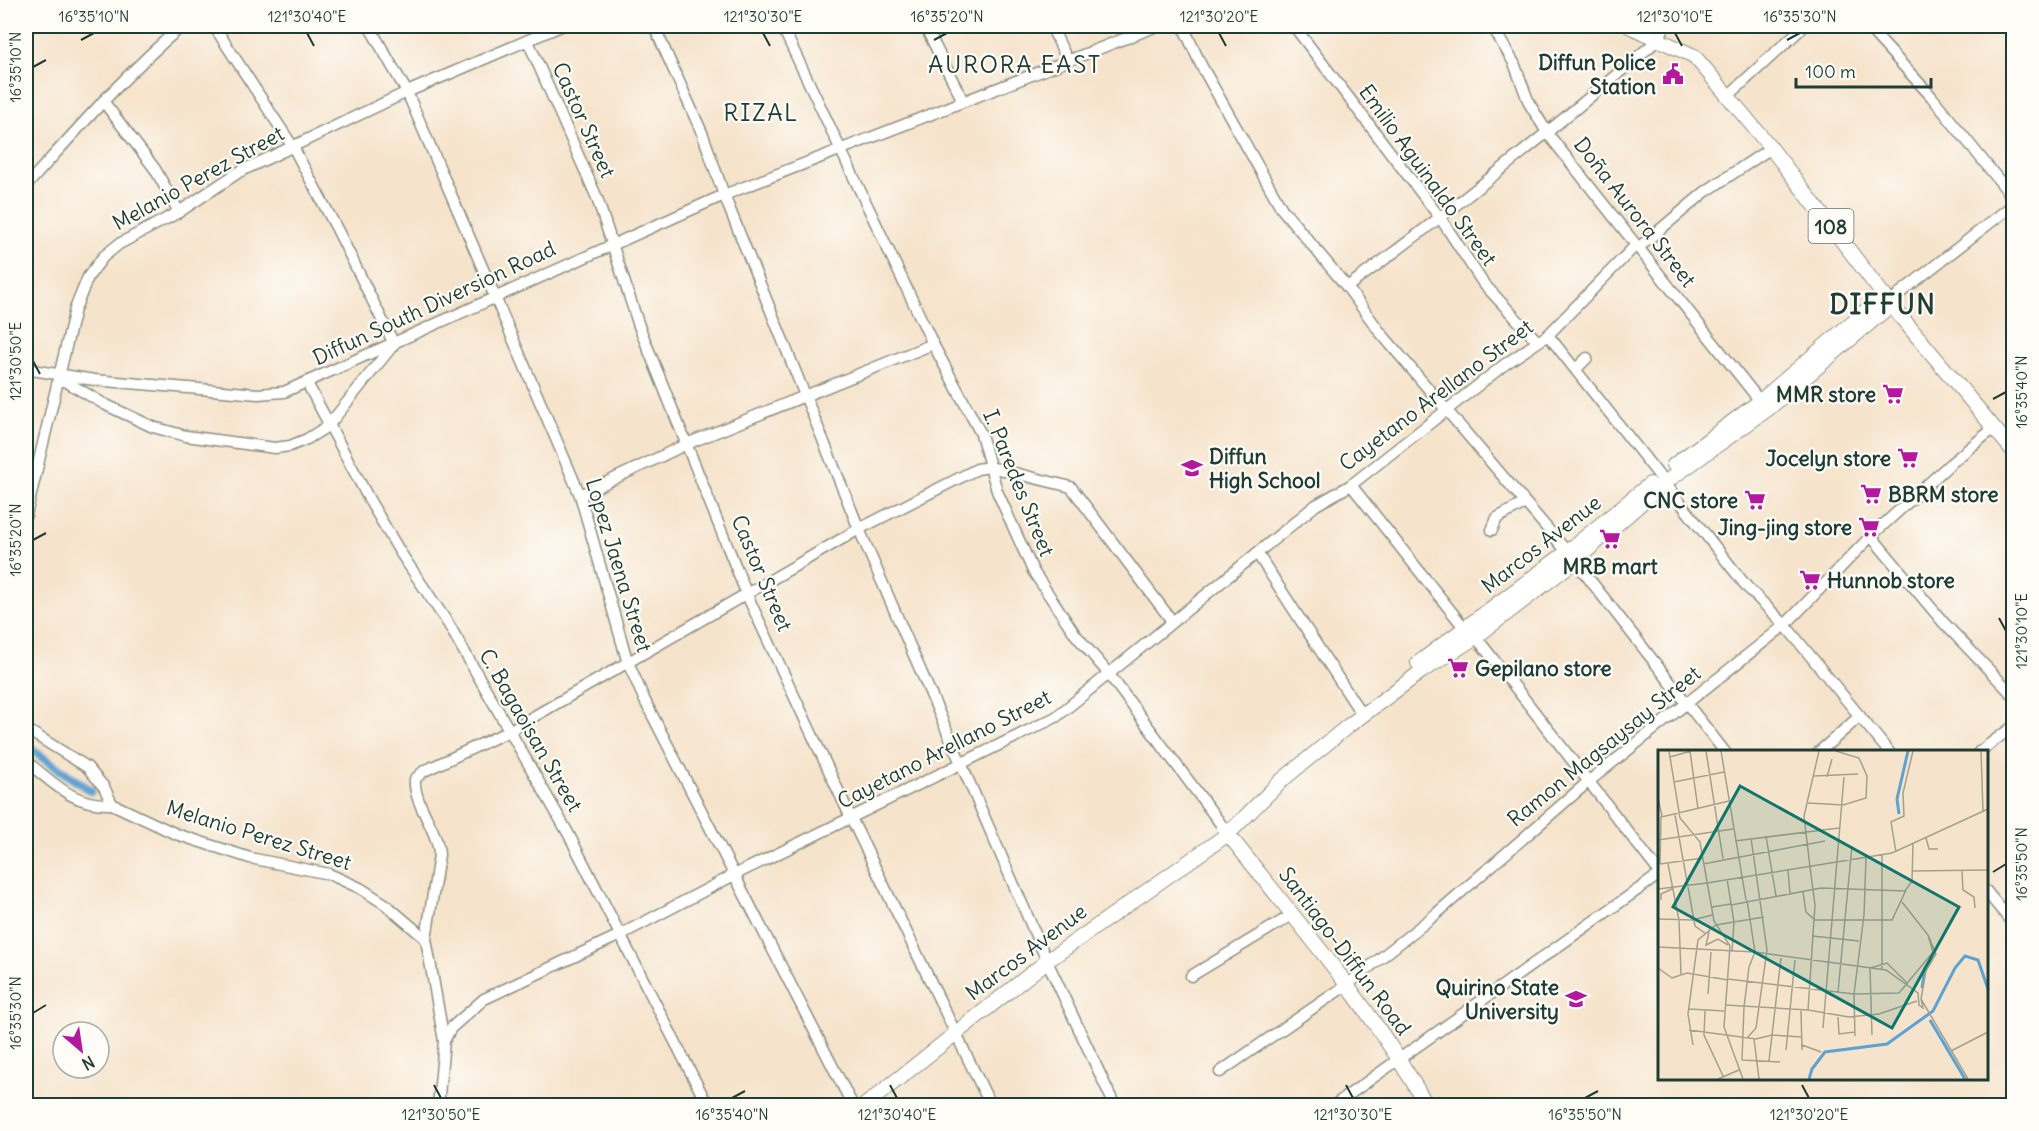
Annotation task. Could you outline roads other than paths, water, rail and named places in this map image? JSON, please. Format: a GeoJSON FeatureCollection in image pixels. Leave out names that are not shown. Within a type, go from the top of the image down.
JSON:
{"type":"FeatureCollection","features":[{"type":"Feature","properties":{"kind":"main road","name":"108"},"geometry":{"type":"LineString","coordinates":[[1629,26],[1662,32],[1694,56],[1771,148],[1888,300],[2013,452]]}},
{"type":"Feature","properties":{"kind":"main road","name":"Marcos Avenue"},"geometry":{"type":"LineString","coordinates":[[864,1106],[1047,961],[1223,834],[1360,712],[1471,633],[1571,556],[1662,479],[1764,406],[1888,300]]}},
{"type":"Feature","properties":{"kind":"main road","name":"Santiago-Diffun Road"},"geometry":{"type":"LineString","coordinates":[[1223,834],[1348,984],[1401,1059],[1427,1106]]}},
{"type":"Feature","properties":{"kind":"street"},"geometry":{"type":"LineString","coordinates":[[26,186],[103,100],[152,51],[182,26]]}},
{"type":"Feature","properties":{"kind":"street"},"geometry":{"type":"LineString","coordinates":[[58,375],[124,415],[153,428],[186,436],[275,448],[307,440],[328,426],[393,344],[338,231],[293,147],[214,26]]}},
{"type":"Feature","properties":{"kind":"street","name":"Lopez Jaena Street"},"geometry":{"type":"LineString","coordinates":[[369,26],[407,92],[580,495],[627,660],[645,700],[853,1106]]}},
{"type":"Feature","properties":{"kind":"street","name":"Melanio Perez Street"},"geometry":{"type":"LineString","coordinates":[[26,515],[75,309],[88,277],[103,257],[119,244],[178,212],[239,172],[407,92],[561,26]]}},
{"type":"Feature","properties":{"kind":"street"},"geometry":{"type":"LineString","coordinates":[[654,26],[703,135],[724,195],[860,529],[960,764],[1047,961],[1115,1106]]}},
{"type":"Feature","properties":{"kind":"street","name":"I. Paredes Street"},"geometry":{"type":"LineString","coordinates":[[782,26],[933,344],[981,434],[996,491],[1033,572],[1075,634],[1108,673],[1223,834]]}},
{"type":"Feature","properties":{"kind":"street"},"geometry":{"type":"LineString","coordinates":[[925,26],[963,101]]}},
{"type":"Feature","properties":{"kind":"street"},"geometry":{"type":"LineString","coordinates":[[1050,26],[1066,59]]}},
{"type":"Feature","properties":{"kind":"street","name":"Diffun South Diversion Road"},"geometry":{"type":"LineString","coordinates":[[26,369],[94,380],[265,394],[284,392],[612,243],[724,195],[1066,59],[1157,26]]}},
{"type":"Feature","properties":{"kind":"street"},"geometry":{"type":"LineString","coordinates":[[1183,26],[1201,65],[1282,209],[1347,287],[1380,332],[1571,556],[1723,750]]}},
{"type":"Feature","properties":{"kind":"street","name":"Emilio Aguinaldo Street"},"geometry":{"type":"LineString","coordinates":[[1294,26],[1441,219],[1483,283],[1537,341]]}},
{"type":"Feature","properties":{"kind":"street","name":"Doña Aurora Street"},"geometry":{"type":"LineString","coordinates":[[1492,26],[1514,63],[1529,103],[1548,134],[1764,406]]}},
{"type":"Feature","properties":{"kind":"street"},"geometry":{"type":"LineString","coordinates":[[1728,96],[1804,26]]}},
{"type":"Feature","properties":{"kind":"street"},"geometry":{"type":"LineString","coordinates":[[1867,26],[1931,96],[2013,199]]}},
{"type":"Feature","properties":{"kind":"street"},"geometry":{"type":"LineString","coordinates":[[1347,287],[1441,219],[1548,134],[1662,32]]}},
{"type":"Feature","properties":{"kind":"street","name":"Castor Street"},"geometry":{"type":"LineString","coordinates":[[528,41],[597,198],[639,326],[747,595],[850,818],[991,1106]]}},
{"type":"Feature","properties":{"kind":"street"},"geometry":{"type":"LineString","coordinates":[[103,100],[155,169],[178,212]]}},
{"type":"Feature","properties":{"kind":"street","name":"Cayetano Arellano Street"},"geometry":{"type":"LineString","coordinates":[[444,1041],[451,1028],[484,999],[620,935],[734,874],[1056,717],[1316,505],[1351,485],[1537,341],[1548,335],[1636,247],[1705,192],[1771,148]]}},
{"type":"Feature","properties":{"kind":"street","name":"Marcos Avenue"},"geometry":{"type":"LineString","coordinates":[[1888,300],[2013,204]]}},
{"type":"Feature","properties":{"kind":"street"},"geometry":{"type":"LineString","coordinates":[[1548,335],[1747,587],[1785,625],[1887,750]]}},
{"type":"Feature","properties":{"kind":"street"},"geometry":{"type":"LineString","coordinates":[[580,495],[688,444],[807,398],[933,344]]}},
{"type":"Feature","properties":{"kind":"street"},"geometry":{"type":"LineString","coordinates":[[1578,372],[1587,358]]}},
{"type":"Feature","properties":{"kind":"street"},"geometry":{"type":"LineString","coordinates":[[1578,372],[1595,381]]}},
{"type":"Feature","properties":{"kind":"street","name":"C. Bagaoisan Street"},"geometry":{"type":"LineString","coordinates":[[307,382],[328,426],[399,552],[449,625],[507,732],[568,833],[708,1106]]}},
{"type":"Feature","properties":{"kind":"street","name":"Ramon Magsaysay Street"},"geometry":{"type":"LineString","coordinates":[[1220,1072],[1348,984],[1436,914],[1588,782],[1785,625],[1871,536],[1950,464],[1994,428]]}},
{"type":"Feature","properties":{"kind":"street"},"geometry":{"type":"LineString","coordinates":[[438,1106],[444,1041],[426,939],[439,843],[414,789],[415,779],[424,771],[507,732],[627,660],[747,595],[860,529],[977,469],[990,467],[1071,487],[1172,621]]}},
{"type":"Feature","properties":{"kind":"street"},"geometry":{"type":"LineString","coordinates":[[1351,485],[1471,633],[1658,872]]}},
{"type":"Feature","properties":{"kind":"street"},"geometry":{"type":"LineString","coordinates":[[1492,530],[1497,518],[1525,503]]}},
{"type":"Feature","properties":{"kind":"street"},"geometry":{"type":"LineString","coordinates":[[1871,536],[1943,622],[2013,696]]}},
{"type":"Feature","properties":{"kind":"street"},"geometry":{"type":"LineString","coordinates":[[1257,553],[1360,712]]}},
{"type":"Feature","properties":{"kind":"street"},"geometry":{"type":"LineString","coordinates":[[1821,750],[1860,716]]}},
{"type":"Feature","properties":{"kind":"street"},"geometry":{"type":"LineString","coordinates":[[1982,750],[2013,726]]}},
{"type":"Feature","properties":{"kind":"street"},"geometry":{"type":"LineString","coordinates":[[26,729],[87,767],[104,787],[112,804],[87,803],[71,796],[26,760]]}},
{"type":"Feature","properties":{"kind":"street","name":"Melanio Perez Street"},"geometry":{"type":"LineString","coordinates":[[112,804],[176,834],[250,858],[329,874],[360,888],[385,904],[426,939]]}},
{"type":"Feature","properties":{"kind":"street"},"geometry":{"type":"LineString","coordinates":[[1333,1106],[1658,874]]}},
{"type":"Feature","properties":{"kind":"street"},"geometry":{"type":"LineString","coordinates":[[1988,893],[2013,924]]}},
{"type":"Feature","properties":{"kind":"street"},"geometry":{"type":"LineString","coordinates":[[1191,976],[1292,915]]}},
{"type":"Feature","properties":{"kind":"waterway"},"geometry":{"type":"LineString","coordinates":[[26,746],[91,791]]}},
{"type":"Feature","properties":{"kind":"place","name":"Diffun Police Station"},"geometry":{"type":"Point","coordinates":[1673,74]}},
{"type":"Feature","properties":{"kind":"place","name":"MMR store"},"geometry":{"type":"Point","coordinates":[1893,394]}},
{"type":"Feature","properties":{"kind":"place","name":"Jocelyn store"},"geometry":{"type":"Point","coordinates":[1908,458]}},
{"type":"Feature","properties":{"kind":"place","name":"Diffun High School"},"geometry":{"type":"Point","coordinates":[1192,468]}},
{"type":"Feature","properties":{"kind":"place","name":"BBRM store"},"geometry":{"type":"Point","coordinates":[1871,494]}},
{"type":"Feature","properties":{"kind":"place","name":"CNC store"},"geometry":{"type":"Point","coordinates":[1755,500]}},
{"type":"Feature","properties":{"kind":"place","name":"Jing-jing store"},"geometry":{"type":"Point","coordinates":[1869,527]}},
{"type":"Feature","properties":{"kind":"place","name":"MRB mart"},"geometry":{"type":"Point","coordinates":[1610,539]}},
{"type":"Feature","properties":{"kind":"place","name":"Hunnob store"},"geometry":{"type":"Point","coordinates":[1810,580]}},
{"type":"Feature","properties":{"kind":"place","name":"Gepilano store"},"geometry":{"type":"Point","coordinates":[1458,668]}},
{"type":"Feature","properties":{"kind":"place","name":"Quirino State University"},"geometry":{"type":"Point","coordinates":[1576,999]}},
{"type":"Feature","properties":{"kind":"district","name":"AURORA EAST"},"geometry":{"type":"Point","coordinates":[1015,64]}},
{"type":"Feature","properties":{"kind":"district","name":"RIZAL"},"geometry":{"type":"Point","coordinates":[761,112]}},
{"type":"Feature","properties":{"kind":"district","name":"DIFFUN"},"geometry":{"type":"Point","coordinates":[1883,304]}}]}
